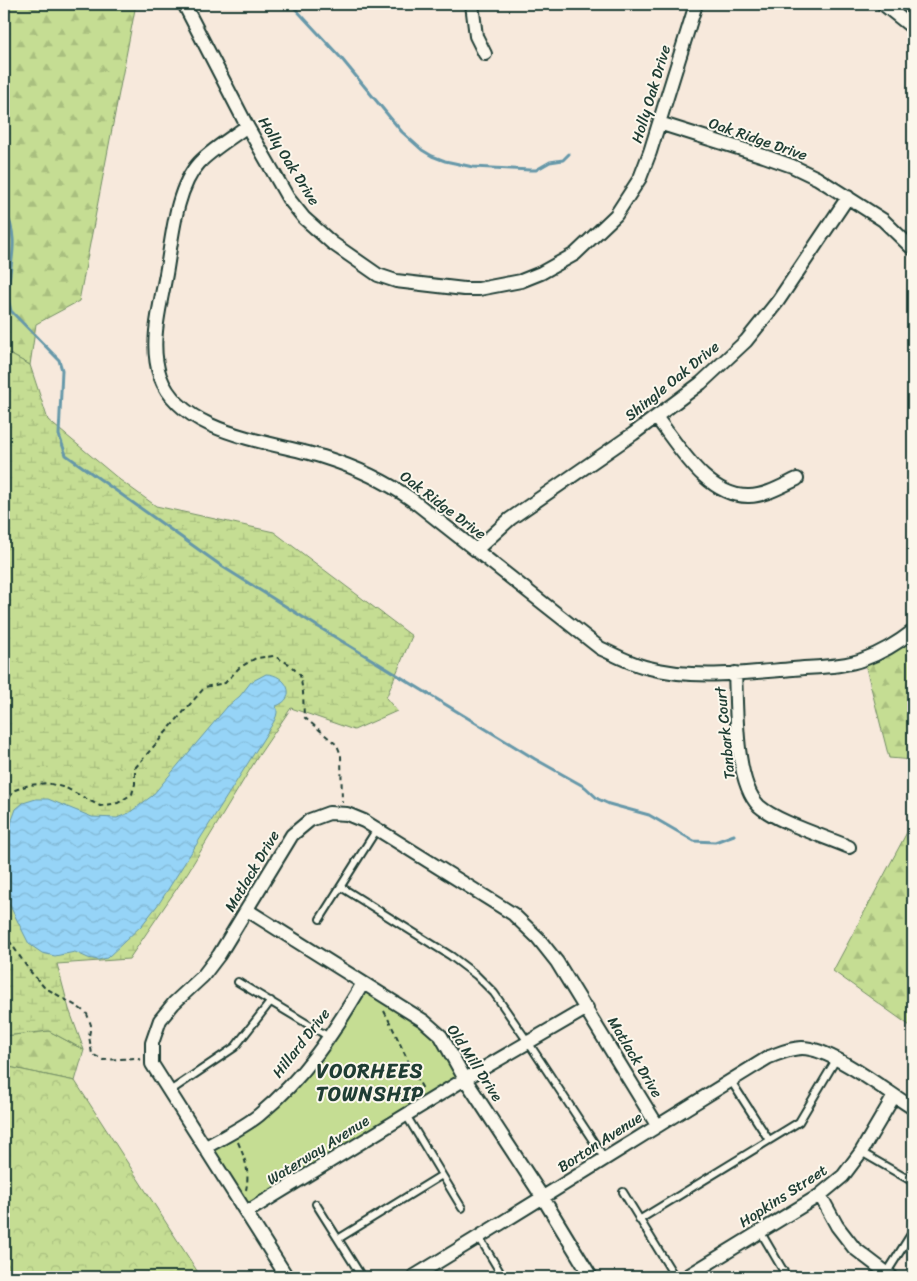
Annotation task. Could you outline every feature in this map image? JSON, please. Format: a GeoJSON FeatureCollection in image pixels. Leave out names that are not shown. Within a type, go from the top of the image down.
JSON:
{"type":"FeatureCollection","features":[{"type":"Feature","properties":{"kind":"street","name":"Holly Oak Drive"},"geometry":{"type":"LineString","coordinates":[[184,4],[247,126],[288,198],[304,218],[332,244],[378,275],[396,281],[464,289],[479,289],[521,281],[541,273],[575,254],[616,215],[640,178],[650,152],[696,4]]}},
{"type":"Feature","properties":{"kind":"street"},"geometry":{"type":"LineString","coordinates":[[472,4],[476,36],[485,54]]}},
{"type":"Feature","properties":{"kind":"street"},"geometry":{"type":"LineString","coordinates":[[883,4],[913,28]]}},
{"type":"Feature","properties":{"kind":"street","name":"Oak Ridge Drive"},"geometry":{"type":"LineString","coordinates":[[659,124],[764,156],[817,178],[883,220],[913,249]]}},
{"type":"Feature","properties":{"kind":"street","name":"Oak Ridge Drive"},"geometry":{"type":"LineString","coordinates":[[247,126],[199,163],[188,178],[179,203],[157,323],[156,346],[160,375],[168,393],[183,408],[201,421],[218,429],[323,457],[365,472],[389,484],[412,499],[600,648],[646,668],[678,673],[717,675],[824,667],[863,660],[913,630]]}},
{"type":"Feature","properties":{"kind":"street","name":"Shingle Oak Drive"},"geometry":{"type":"LineString","coordinates":[[476,550],[510,519],[701,383],[746,340],[778,301],[848,197]]}},
{"type":"Feature","properties":{"kind":"street"},"geometry":{"type":"LineString","coordinates":[[656,416],[710,483],[722,490],[733,495],[751,496],[796,480]]}},
{"type":"Feature","properties":{"kind":"street","name":"Tanbark Court"},"geometry":{"type":"LineString","coordinates":[[735,673],[740,752],[747,790],[759,806],[779,819],[849,847]]}},
{"type":"Feature","properties":{"kind":"street","name":"Matlack Drive"},"geometry":{"type":"LineString","coordinates":[[152,1064],[152,1043],[160,1020],[174,1003],[203,976],[219,955],[292,835],[310,820],[329,813],[347,814],[364,821],[513,914],[538,938],[557,962],[587,1008],[657,1125]]}},
{"type":"Feature","properties":{"kind":"street","name":"Old Mill Drive"},"geometry":{"type":"LineString","coordinates":[[247,910],[424,1021],[441,1036],[465,1079],[543,1198],[591,1277]]}},
{"type":"Feature","properties":{"kind":"street","name":"Hillard Drive"},"geometry":{"type":"LineString","coordinates":[[206,1147],[258,1116],[297,1080],[330,1038],[363,983]]}},
{"type":"Feature","properties":{"kind":"street","name":"Waterway Avenue"},"geometry":{"type":"LineString","coordinates":[[247,1212],[465,1079],[587,1008]]}},
{"type":"Feature","properties":{"kind":"street","name":"Borton Avenue"},"geometry":{"type":"LineString","coordinates":[[413,1277],[543,1198],[657,1125],[785,1050],[803,1048],[820,1051],[836,1058],[913,1108]]}},
{"type":"Feature","properties":{"kind":"street"},"geometry":{"type":"LineString","coordinates":[[152,1064],[287,1277]]}},
{"type":"Feature","properties":{"kind":"street","name":"Hopkins Street"},"geometry":{"type":"LineString","coordinates":[[686,1277],[820,1195],[842,1176],[861,1152],[894,1096]]}},
{"type":"Feature","properties":{"kind":"street"},"geometry":{"type":"LineString","coordinates":[[820,1195],[854,1248],[888,1276]]}},
{"type":"Feature","properties":{"kind":"lane"},"geometry":{"type":"LineString","coordinates":[[320,920],[377,829]]}},
{"type":"Feature","properties":{"kind":"lane"},"geometry":{"type":"LineString","coordinates":[[340,887],[451,956],[476,975],[494,993],[605,1159]]}},
{"type":"Feature","properties":{"kind":"lane"},"geometry":{"type":"LineString","coordinates":[[238,982],[330,1038]]}},
{"type":"Feature","properties":{"kind":"lane"},"geometry":{"type":"LineString","coordinates":[[170,1091],[234,1047],[271,1001]]}},
{"type":"Feature","properties":{"kind":"lane"},"geometry":{"type":"LineString","coordinates":[[640,1220],[799,1122],[836,1058]]}},
{"type":"Feature","properties":{"kind":"lane"},"geometry":{"type":"LineString","coordinates":[[731,1081],[769,1140]]}},
{"type":"Feature","properties":{"kind":"lane"},"geometry":{"type":"LineString","coordinates":[[406,1115],[462,1208]]}},
{"type":"Feature","properties":{"kind":"lane"},"geometry":{"type":"LineString","coordinates":[[861,1152],[913,1182]]}},
{"type":"Feature","properties":{"kind":"lane"},"geometry":{"type":"LineString","coordinates":[[338,1239],[442,1176]]}},
{"type":"Feature","properties":{"kind":"lane"},"geometry":{"type":"LineString","coordinates":[[623,1192],[675,1277]]}},
{"type":"Feature","properties":{"kind":"lane"},"geometry":{"type":"LineString","coordinates":[[316,1204],[362,1277]]}},
{"type":"Feature","properties":{"kind":"lane"},"geometry":{"type":"LineString","coordinates":[[760,1231],[787,1277]]}},
{"type":"Feature","properties":{"kind":"lane"},"geometry":{"type":"LineString","coordinates":[[888,1276],[913,1231]]}},
{"type":"Feature","properties":{"kind":"lane"},"geometry":{"type":"LineString","coordinates":[[479,1237],[504,1277]]}},
{"type":"Feature","properties":{"kind":"path"},"geometry":{"type":"LineString","coordinates":[[4,805],[15,790],[29,785],[46,783],[66,788],[100,806],[118,803],[132,794],[135,784],[135,768],[205,687],[225,684],[239,668],[256,658],[274,656],[289,664],[300,675],[304,717],[337,745],[341,755],[342,806],[347,814]]}},
{"type":"Feature","properties":{"kind":"path"},"geometry":{"type":"LineString","coordinates":[[4,933],[29,970],[44,987],[78,1006],[87,1014],[91,1025],[89,1036],[92,1054],[104,1060],[136,1058],[152,1064]]}},
{"type":"Feature","properties":{"kind":"path"},"geometry":{"type":"LineString","coordinates":[[382,1008],[410,1068],[424,1089]]}},
{"type":"Feature","properties":{"kind":"path"},"geometry":{"type":"LineString","coordinates":[[232,1143],[237,1140],[247,1163],[246,1194],[242,1190]]}},
{"type":"Feature","properties":{"kind":"green space"},"geometry":{"type":"Polygon","coordinates":[[[4,4],[136,4],[79,301],[36,324],[30,365],[4,351],[4,4]]]}},
{"type":"Feature","properties":{"kind":"green space"},"geometry":{"type":"Polygon","coordinates":[[[4,351],[30,365],[48,420],[120,480],[156,506],[274,532],[412,636],[386,698],[397,711],[354,730],[291,708],[257,758],[188,872],[129,959],[57,964],[69,1009],[84,1050],[49,1031],[4,1036],[4,351]]]}},
{"type":"Feature","properties":{"kind":"green space"},"geometry":{"type":"Polygon","coordinates":[[[909,632],[913,642],[913,760],[889,758],[863,656],[909,632]]]}},
{"type":"Feature","properties":{"kind":"green space"},"geometry":{"type":"Polygon","coordinates":[[[913,821],[913,1028],[833,971],[913,821]]]}},
{"type":"Feature","properties":{"kind":"green space"},"geometry":{"type":"Polygon","coordinates":[[[363,983],[424,1021],[465,1079],[247,1212],[206,1147],[297,1080],[363,983]]]}},
{"type":"Feature","properties":{"kind":"green space"},"geometry":{"type":"Polygon","coordinates":[[[49,1031],[84,1050],[75,1081],[4,1066],[4,1036],[49,1031]]]}},
{"type":"Feature","properties":{"kind":"green space"},"geometry":{"type":"Polygon","coordinates":[[[4,1066],[75,1081],[201,1277],[4,1277],[4,1066]]]}},
{"type":"Feature","properties":{"kind":"water"},"geometry":{"type":"Polygon","coordinates":[[[266,674],[273,675],[284,682],[288,692],[287,698],[276,706],[276,716],[267,733],[160,902],[142,925],[107,958],[98,960],[75,952],[55,956],[42,953],[29,944],[9,904],[4,872],[7,846],[16,809],[23,803],[36,799],[48,799],[92,817],[117,818],[129,813],[152,796],[227,707],[240,696],[251,682],[266,674]]]}},
{"type":"Feature","properties":{"kind":"waterway"},"geometry":{"type":"LineString","coordinates":[[291,4],[341,58],[402,132],[422,150],[432,156],[473,167],[536,170],[550,162],[563,160],[569,154]]}},
{"type":"Feature","properties":{"kind":"waterway"},"geometry":{"type":"LineString","coordinates":[[4,209],[13,236],[8,287],[11,311],[59,360],[62,370],[59,435],[66,455],[223,567],[535,759],[585,787],[598,799],[649,815],[694,841],[715,842],[734,835]]}},
{"type":"Feature","properties":{"kind":"district","name":"VOORHEES TOWNSHIP"},"geometry":{"type":"Point","coordinates":[370,1082]}}]}
